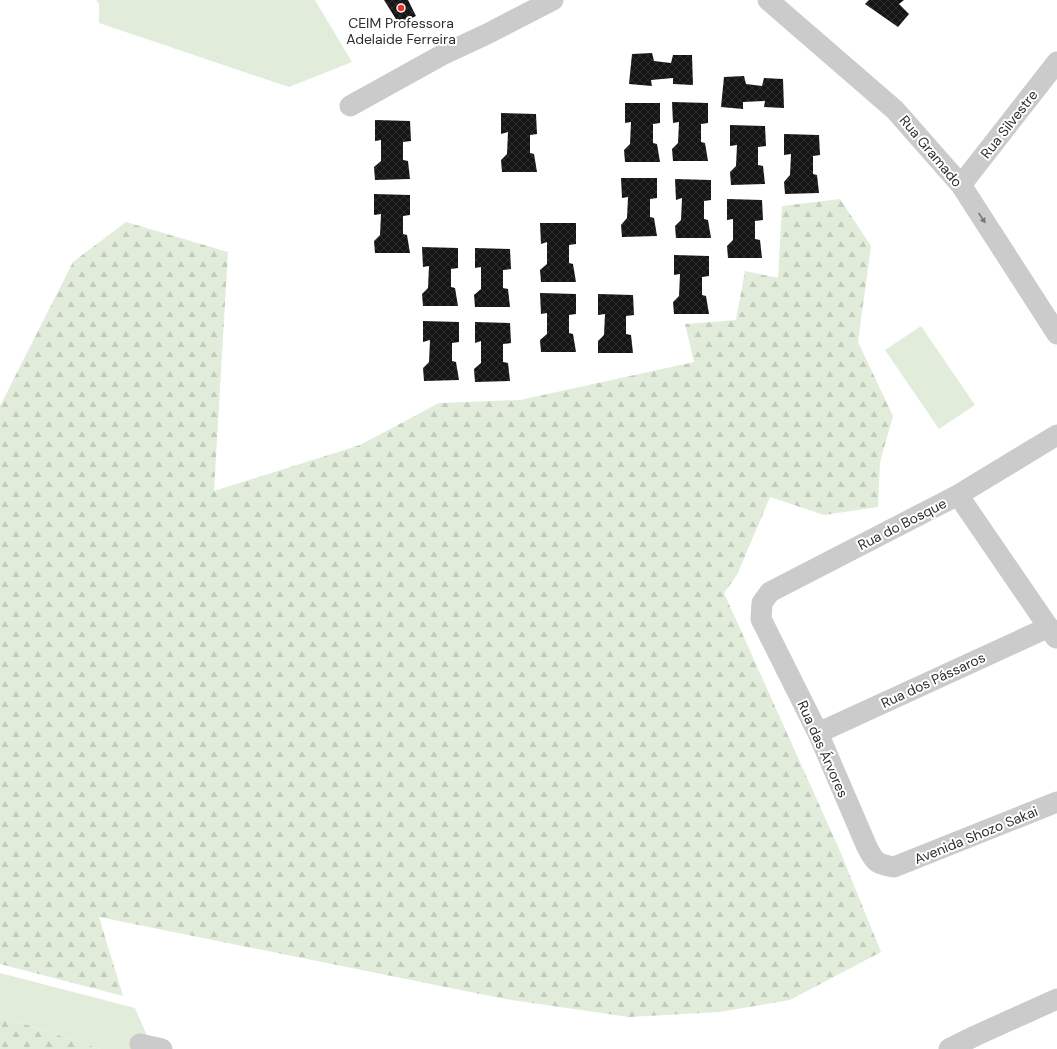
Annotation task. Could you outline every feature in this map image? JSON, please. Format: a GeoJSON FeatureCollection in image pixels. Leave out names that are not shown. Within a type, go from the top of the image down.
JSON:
{"type":"FeatureCollection","features":[{"type":"Feature","properties":{"kind":"street"},"geometry":{"type":"LineString","coordinates":[[350,106],[442,55],[553,0]]}},
{"type":"Feature","properties":{"kind":"street","name":"Rua Gramado"},"geometry":{"type":"LineString","coordinates":[[768,0],[895,110],[960,185],[1057,334]]}},
{"type":"Feature","properties":{"kind":"street","name":"Rua Silvestre"},"geometry":{"type":"LineString","coordinates":[[960,185],[1057,62]]}},
{"type":"Feature","properties":{"kind":"street","name":"Rua do Bosque"},"geometry":{"type":"LineString","coordinates":[[761,619],[762,603],[770,592],[958,495],[1057,435]]}},
{"type":"Feature","properties":{"kind":"street"},"geometry":{"type":"LineString","coordinates":[[958,495],[1053,633]]}},
{"type":"Feature","properties":{"kind":"street","name":"Rua das Árvores"},"geometry":{"type":"LineString","coordinates":[[761,619],[818,733],[866,847],[873,860],[880,865],[894,867]]}},
{"type":"Feature","properties":{"kind":"street","name":"Rua dos Pássaros"},"geometry":{"type":"LineString","coordinates":[[818,733],[1053,633]]}},
{"type":"Feature","properties":{"kind":"street","name":"Avenida Shozo Sakai"},"geometry":{"type":"LineString","coordinates":[[894,867],[1057,802]]}},
{"type":"Feature","properties":{"kind":"street"},"geometry":{"type":"LineString","coordinates":[[949,1049],[1057,998]]}},
{"type":"Feature","properties":{"kind":"street"},"geometry":{"type":"LineString","coordinates":[[140,1044],[162,1049]]}},
{"type":"Feature","properties":{"kind":"green space"},"geometry":{"type":"Polygon","coordinates":[[[96,0],[315,0],[352,62],[289,87],[99,23],[99,4],[96,0]]]}},
{"type":"Feature","properties":{"kind":"green space"},"geometry":{"type":"Polygon","coordinates":[[[840,199],[871,246],[858,342],[893,416],[880,462],[878,507],[824,515],[770,497],[737,575],[724,593],[840,851],[881,952],[790,1000],[719,1012],[629,1017],[505,999],[99,917],[123,996],[0,964],[0,406],[73,262],[126,222],[228,252],[214,491],[360,445],[439,403],[520,400],[694,362],[685,324],[736,320],[745,271],[778,278],[782,206],[840,199]]]}},
{"type":"Feature","properties":{"kind":"green space"},"geometry":{"type":"Polygon","coordinates":[[[921,326],[975,405],[939,429],[885,350],[921,326]]]}},
{"type":"Feature","properties":{"kind":"green space"},"geometry":{"type":"Polygon","coordinates":[[[0,973],[135,1008],[153,1049],[100,1049],[0,1016],[0,973]]]}},
{"type":"Feature","properties":{"kind":"green space"},"geometry":{"type":"Polygon","coordinates":[[[0,1016],[100,1049],[0,1049],[0,1016]]]}},
{"type":"Feature","properties":{"kind":"building","name":"CEIM Professora Adelaide Ferreira"},"geometry":{"type":"Polygon","coordinates":[[[384,0],[408,0],[416,16],[399,24],[384,0]]]}},
{"type":"Feature","properties":{"kind":"building"},"geometry":{"type":"Polygon","coordinates":[[[869,0],[904,0],[899,4],[909,14],[898,27],[865,4],[869,0]]]}},
{"type":"Feature","properties":{"kind":"building"},"geometry":{"type":"Polygon","coordinates":[[[652,53],[654,61],[671,63],[673,55],[692,55],[693,85],[673,84],[673,78],[651,80],[652,86],[629,84],[632,54],[652,53]]]}},
{"type":"Feature","properties":{"kind":"building"},"geometry":{"type":"Polygon","coordinates":[[[744,76],[746,84],[762,86],[764,78],[783,79],[784,108],[764,107],[765,101],[743,102],[743,109],[721,107],[724,77],[744,76]]]}},
{"type":"Feature","properties":{"kind":"building"},"geometry":{"type":"Polygon","coordinates":[[[672,102],[708,103],[708,123],[701,124],[701,142],[705,143],[708,161],[673,161],[672,149],[678,143],[679,122],[673,123],[672,102]]]}},
{"type":"Feature","properties":{"kind":"building"},"geometry":{"type":"Polygon","coordinates":[[[625,103],[660,103],[660,123],[653,124],[653,143],[657,144],[660,162],[625,162],[624,150],[630,144],[631,122],[625,123],[625,103]]]}},
{"type":"Feature","properties":{"kind":"building"},"geometry":{"type":"Polygon","coordinates":[[[501,113],[536,114],[537,134],[530,135],[530,153],[534,154],[537,172],[502,172],[501,160],[507,154],[508,132],[501,134],[501,113]]]}},
{"type":"Feature","properties":{"kind":"building"},"geometry":{"type":"Polygon","coordinates":[[[375,120],[410,121],[411,141],[403,142],[403,160],[408,161],[410,179],[375,180],[374,167],[381,161],[381,140],[375,141],[375,120]]]}},
{"type":"Feature","properties":{"kind":"building"},"geometry":{"type":"Polygon","coordinates":[[[730,125],[765,126],[766,146],[758,147],[758,165],[763,166],[765,184],[731,185],[730,172],[736,166],[737,145],[730,146],[730,125]]]}},
{"type":"Feature","properties":{"kind":"building"},"geometry":{"type":"Polygon","coordinates":[[[784,134],[819,135],[820,155],[813,156],[813,174],[817,175],[819,193],[785,194],[784,182],[790,175],[791,154],[784,155],[784,134]]]}},
{"type":"Feature","properties":{"kind":"building"},"geometry":{"type":"Polygon","coordinates":[[[621,178],[657,178],[657,198],[650,199],[650,217],[654,218],[657,236],[622,237],[621,225],[627,218],[628,197],[622,198],[621,178]]]}},
{"type":"Feature","properties":{"kind":"building"},"geometry":{"type":"Polygon","coordinates":[[[675,179],[711,180],[711,200],[704,201],[704,219],[708,220],[711,238],[676,238],[675,226],[681,220],[682,198],[676,200],[675,179]]]}},
{"type":"Feature","properties":{"kind":"building"},"geometry":{"type":"Polygon","coordinates":[[[374,194],[410,195],[410,215],[403,216],[403,234],[407,235],[410,253],[375,253],[374,241],[380,235],[381,214],[374,215],[374,194]]]}},
{"type":"Feature","properties":{"kind":"building"},"geometry":{"type":"Polygon","coordinates":[[[727,199],[762,200],[763,220],[755,221],[755,239],[760,240],[762,258],[728,258],[727,246],[733,240],[733,219],[727,220],[727,199]]]}},
{"type":"Feature","properties":{"kind":"building"},"geometry":{"type":"Polygon","coordinates":[[[540,223],[576,223],[576,244],[569,245],[569,263],[573,264],[576,282],[541,282],[540,270],[547,264],[547,242],[541,244],[540,223]]]}},
{"type":"Feature","properties":{"kind":"building"},"geometry":{"type":"Polygon","coordinates":[[[422,247],[458,248],[458,268],[451,269],[451,287],[455,288],[458,306],[423,306],[422,294],[428,288],[429,266],[423,267],[422,247]]]}},
{"type":"Feature","properties":{"kind":"building"},"geometry":{"type":"Polygon","coordinates":[[[475,248],[510,249],[511,269],[503,270],[503,288],[508,289],[510,307],[475,307],[474,295],[481,289],[481,267],[475,268],[475,248]]]}},
{"type":"Feature","properties":{"kind":"building"},"geometry":{"type":"Polygon","coordinates":[[[674,255],[709,256],[709,276],[702,277],[702,295],[706,296],[709,314],[674,314],[673,302],[679,296],[680,274],[674,275],[674,255]]]}},
{"type":"Feature","properties":{"kind":"building"},"geometry":{"type":"Polygon","coordinates":[[[540,293],[576,294],[576,314],[569,315],[569,333],[573,334],[576,352],[541,352],[540,340],[547,334],[547,313],[541,314],[540,293]]]}},
{"type":"Feature","properties":{"kind":"building"},"geometry":{"type":"Polygon","coordinates":[[[598,294],[633,295],[634,315],[626,316],[626,334],[631,335],[633,353],[598,353],[598,341],[604,335],[605,314],[598,315],[598,294]]]}},
{"type":"Feature","properties":{"kind":"building"},"geometry":{"type":"Polygon","coordinates":[[[423,321],[459,322],[459,342],[452,343],[452,361],[456,362],[459,380],[424,381],[423,368],[429,362],[430,340],[423,342],[423,321]]]}},
{"type":"Feature","properties":{"kind":"building"},"geometry":{"type":"Polygon","coordinates":[[[475,322],[510,323],[511,343],[503,344],[503,362],[508,363],[510,381],[475,382],[474,369],[481,363],[481,341],[475,343],[475,322]]]}},
{"type":"Feature","properties":{"kind":"place","name":"CEIM Professora Adelaide Ferreira"},"geometry":{"type":"Point","coordinates":[401,8]}}]}
